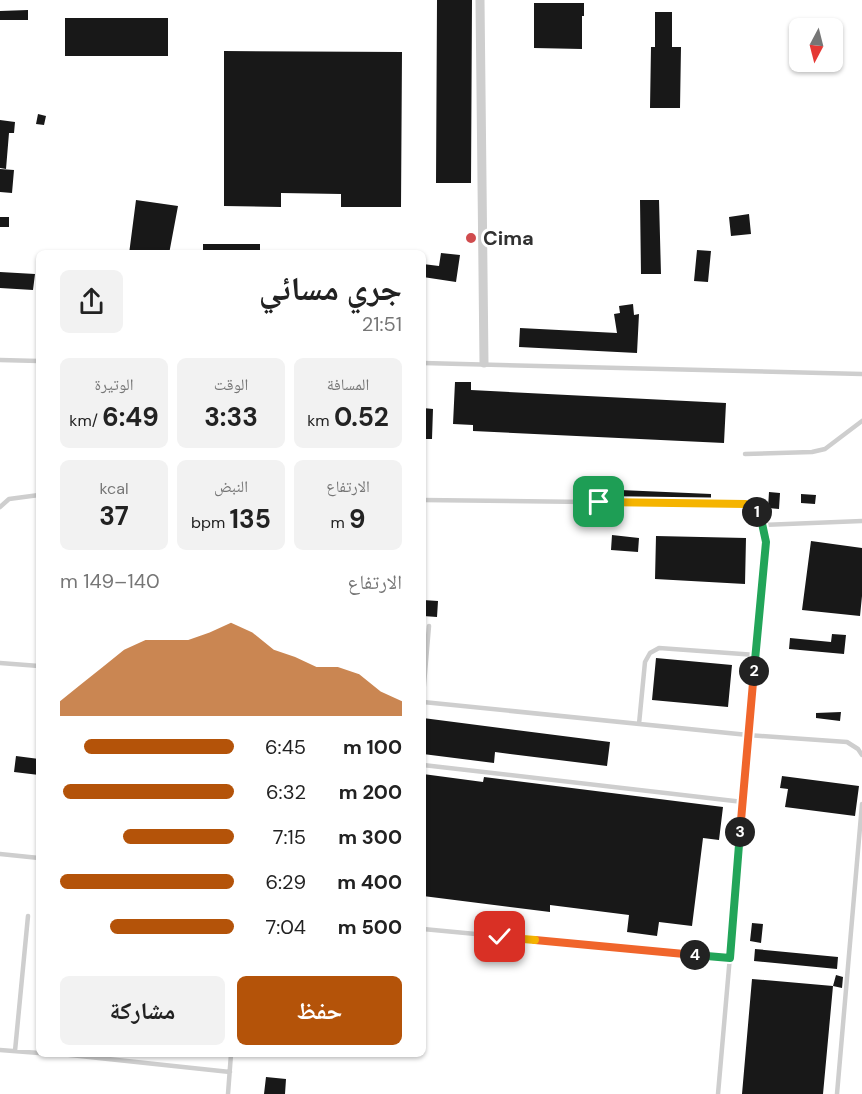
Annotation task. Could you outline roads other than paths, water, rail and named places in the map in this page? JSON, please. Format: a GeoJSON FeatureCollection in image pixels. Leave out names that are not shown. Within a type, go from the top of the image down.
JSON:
{"type":"FeatureCollection","features":[{"type":"Feature","properties":{"kind":"street"},"geometry":{"type":"LineString","coordinates":[[480,0],[484,363]]}},
{"type":"Feature","properties":{"kind":"lane"},"geometry":{"type":"LineString","coordinates":[[0,360],[36,361]]}},
{"type":"Feature","properties":{"kind":"lane"},"geometry":{"type":"LineString","coordinates":[[426,363],[862,374]]}},
{"type":"Feature","properties":{"kind":"lane"},"geometry":{"type":"LineString","coordinates":[[745,454],[812,452],[825,449],[862,421]]}},
{"type":"Feature","properties":{"kind":"lane"},"geometry":{"type":"LineString","coordinates":[[0,507],[9,499],[36,495]]}},
{"type":"Feature","properties":{"kind":"lane"},"geometry":{"type":"LineString","coordinates":[[426,500],[746,504],[760,514],[766,542],[718,1094]]}},
{"type":"Feature","properties":{"kind":"lane"},"geometry":{"type":"LineString","coordinates":[[762,525],[862,521]]}},
{"type":"Feature","properties":{"kind":"lane"},"geometry":{"type":"LineString","coordinates":[[426,655],[429,626]]}},
{"type":"Feature","properties":{"kind":"lane"},"geometry":{"type":"LineString","coordinates":[[639,724],[645,662],[650,653],[659,648],[756,655]]}},
{"type":"Feature","properties":{"kind":"lane"},"geometry":{"type":"LineString","coordinates":[[0,663],[36,666]]}},
{"type":"Feature","properties":{"kind":"lane"},"geometry":{"type":"LineString","coordinates":[[426,702],[748,735],[847,742],[860,748],[862,755]]}},
{"type":"Feature","properties":{"kind":"lane"},"geometry":{"type":"LineString","coordinates":[[426,765],[743,802]]}},
{"type":"Feature","properties":{"kind":"lane"},"geometry":{"type":"LineString","coordinates":[[837,1094],[862,804]]}},
{"type":"Feature","properties":{"kind":"lane"},"geometry":{"type":"LineString","coordinates":[[0,854],[36,858]]}},
{"type":"Feature","properties":{"kind":"lane"},"geometry":{"type":"LineString","coordinates":[[15,1051],[28,916]]}},
{"type":"Feature","properties":{"kind":"lane"},"geometry":{"type":"LineString","coordinates":[[426,930],[730,958]]}},
{"type":"Feature","properties":{"kind":"lane"},"geometry":{"type":"LineString","coordinates":[[0,1050],[36,1053]]}},
{"type":"Feature","properties":{"kind":"lane"},"geometry":{"type":"LineString","coordinates":[[86,1057],[230,1072]]}},
{"type":"Feature","properties":{"kind":"lane"},"geometry":{"type":"LineString","coordinates":[[228,1094],[231,1057]]}},
{"type":"Feature","properties":{"kind":"place","name":"Cima"},"geometry":{"type":"Point","coordinates":[471,238]}}]}
